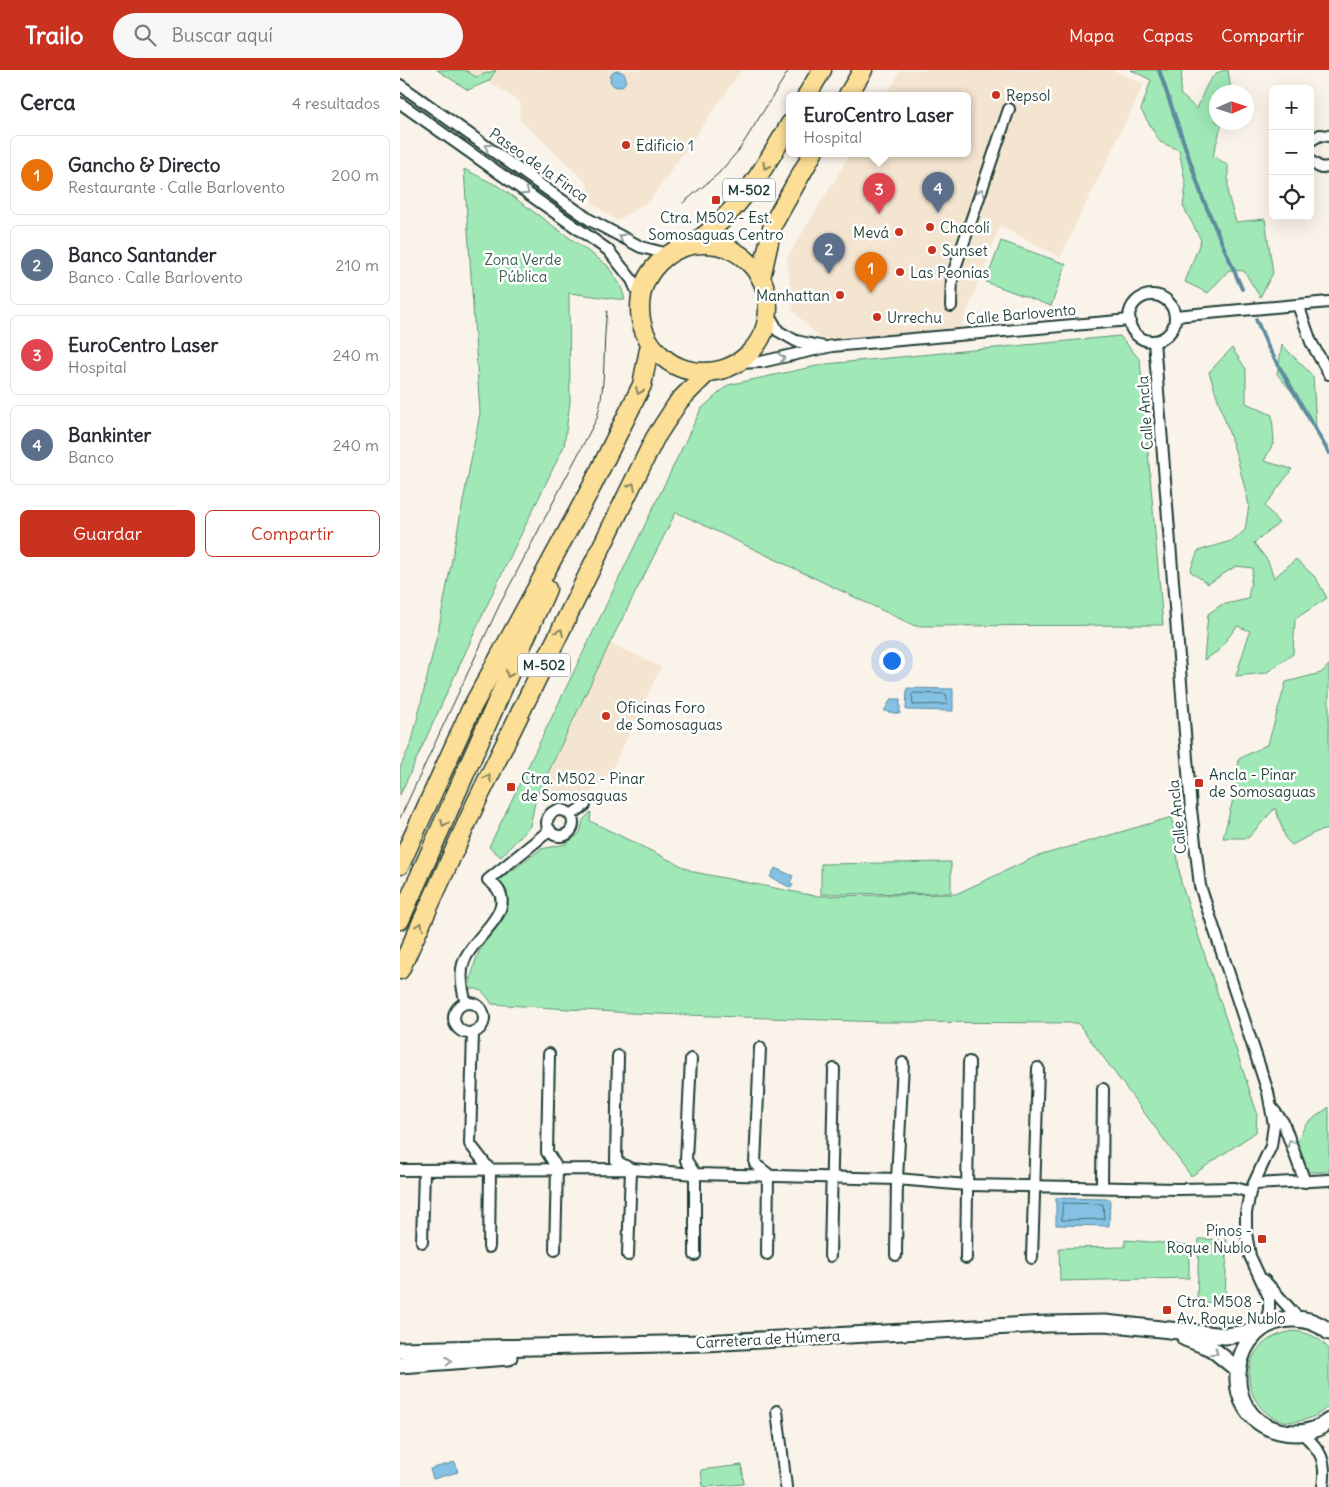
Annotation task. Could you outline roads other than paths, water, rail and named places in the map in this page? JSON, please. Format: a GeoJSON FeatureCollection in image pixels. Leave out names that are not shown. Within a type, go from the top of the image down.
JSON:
{"type":"FeatureCollection","features":[{"type":"Feature","properties":{"kind":"highway"},"geometry":{"type":"LineString","coordinates":[[809,92],[822,70]]}},
{"type":"Feature","properties":{"kind":"highway"},"geometry":{"type":"LineString","coordinates":[[850,92],[863,70]]}},
{"type":"Feature","properties":{"kind":"highway","name":"M-502"},"geometry":{"type":"LineString","coordinates":[[693,244],[713,244],[733,250],[749,262],[761,278],[766,295],[768,313],[763,333],[756,344],[737,363],[723,369],[708,372],[692,371],[676,366],[650,344],[643,330],[640,314],[640,298],[645,281],[654,266],[668,254],[693,244],[729,215],[754,184],[786,131]]}},
{"type":"Feature","properties":{"kind":"highway","name":"M-502"},"geometry":{"type":"LineString","coordinates":[[761,278],[773,224],[811,157]]}},
{"type":"Feature","properties":{"kind":"highway","name":"M-502"},"geometry":{"type":"LineString","coordinates":[[400,865],[474,703],[592,486],[642,385],[650,344]]}},
{"type":"Feature","properties":{"kind":"highway","name":"M-502"},"geometry":{"type":"LineString","coordinates":[[400,970],[475,805],[656,438],[678,401],[708,372]]}},
{"type":"Feature","properties":{"kind":"highway","name":"M-502"},"geometry":{"type":"LineString","coordinates":[[400,920],[592,486]]}},
{"type":"Feature","properties":{"kind":"main road"},"geometry":{"type":"LineString","coordinates":[[1136,1326],[1225,1336],[1261,1329],[1283,1320],[1299,1319],[1315,1323],[1329,1332]]}},
{"type":"Feature","properties":{"kind":"main road","name":"Carretera de Húmera"},"geometry":{"type":"LineString","coordinates":[[400,1350],[705,1343],[1048,1324],[1105,1323],[1136,1326]]}},
{"type":"Feature","properties":{"kind":"main road"},"geometry":{"type":"LineString","coordinates":[[1136,1326],[1198,1341],[1216,1352],[1237,1369]]}},
{"type":"Feature","properties":{"kind":"main road"},"geometry":{"type":"LineString","coordinates":[[1261,1329],[1243,1350],[1237,1369],[1238,1392],[1246,1407],[1257,1420],[1271,1429],[1302,1433],[1320,1427],[1329,1421]]}},
{"type":"Feature","properties":{"kind":"main road"},"geometry":{"type":"LineString","coordinates":[[400,1365],[705,1343]]}},
{"type":"Feature","properties":{"kind":"street","name":"Paseo de la Finca"},"geometry":{"type":"LineString","coordinates":[[400,85],[590,220],[641,247],[668,254]]}},
{"type":"Feature","properties":{"kind":"street","name":"Paseo de la Finca"},"geometry":{"type":"LineString","coordinates":[[400,103],[608,250],[632,280],[640,298]]}},
{"type":"Feature","properties":{"kind":"street"},"geometry":{"type":"LineString","coordinates":[[951,306],[952,277],[1009,108]]}},
{"type":"Feature","properties":{"kind":"street"},"geometry":{"type":"LineString","coordinates":[[1314,139],[1320,135],[1329,136]]}},
{"type":"Feature","properties":{"kind":"street"},"geometry":{"type":"LineString","coordinates":[[1314,164],[1321,168],[1329,167]]}},
{"type":"Feature","properties":{"kind":"street"},"geometry":{"type":"LineString","coordinates":[[1154,295],[1168,302],[1175,316],[1172,330],[1161,340],[1154,342],[1147,341],[1135,333],[1130,320],[1134,305],[1147,296],[1154,295]]}},
{"type":"Feature","properties":{"kind":"street"},"geometry":{"type":"LineString","coordinates":[[1175,316],[1329,302]]}},
{"type":"Feature","properties":{"kind":"street"},"geometry":{"type":"LineString","coordinates":[[1298,305],[1311,342],[1329,374]]}},
{"type":"Feature","properties":{"kind":"street","name":"Calle Barlovento"},"geometry":{"type":"LineString","coordinates":[[768,313],[778,331],[796,341],[825,347]]}},
{"type":"Feature","properties":{"kind":"street","name":"Calle Barlovento"},"geometry":{"type":"LineString","coordinates":[[737,363],[761,362],[804,354],[825,347],[1130,320]]}},
{"type":"Feature","properties":{"kind":"street","name":"Calle Ancla"},"geometry":{"type":"LineString","coordinates":[[1154,342],[1190,809],[1200,886],[1268,1092],[1274,1125],[1271,1146],[1252,1188],[1246,1213],[1246,1233],[1250,1256],[1269,1297],[1269,1310],[1261,1329]]}},
{"type":"Feature","properties":{"kind":"street"},"geometry":{"type":"LineString","coordinates":[[571,815],[585,805]]}},
{"type":"Feature","properties":{"kind":"street"},"geometry":{"type":"LineString","coordinates":[[561,810],[571,815],[573,824],[567,834],[558,835],[550,830],[548,822],[553,812],[561,810]]}},
{"type":"Feature","properties":{"kind":"street"},"geometry":{"type":"LineString","coordinates":[[466,1003],[462,984],[464,961],[471,949],[496,919],[502,903],[499,891],[483,880],[550,830]]}},
{"type":"Feature","properties":{"kind":"street"},"geometry":{"type":"LineString","coordinates":[[466,1003],[476,1004],[484,1016],[482,1026],[473,1032],[463,1031],[456,1023],[455,1013],[466,1003]]}},
{"type":"Feature","properties":{"kind":"street"},"geometry":{"type":"LineString","coordinates":[[473,1032],[470,1144],[490,1170],[488,1247]]}},
{"type":"Feature","properties":{"kind":"street"},"geometry":{"type":"LineString","coordinates":[[760,1048],[755,1164],[768,1174]]}},
{"type":"Feature","properties":{"kind":"street"},"geometry":{"type":"LineString","coordinates":[[549,1054],[547,1152],[557,1168],[556,1250]]}},
{"type":"Feature","properties":{"kind":"street"},"geometry":{"type":"LineString","coordinates":[[618,1056],[616,1161],[631,1169]]}},
{"type":"Feature","properties":{"kind":"street"},"geometry":{"type":"LineString","coordinates":[[691,1059],[686,1160],[695,1174],[695,1255]]}},
{"type":"Feature","properties":{"kind":"street"},"geometry":{"type":"LineString","coordinates":[[966,1258],[970,1062]]}},
{"type":"Feature","properties":{"kind":"street"},"geometry":{"type":"LineString","coordinates":[[896,1255],[904,1063]]}},
{"type":"Feature","properties":{"kind":"street"},"geometry":{"type":"LineString","coordinates":[[1032,1258],[1038,1068]]}},
{"type":"Feature","properties":{"kind":"street"},"geometry":{"type":"LineString","coordinates":[[830,1256],[834,1069]]}},
{"type":"Feature","properties":{"kind":"street"},"geometry":{"type":"LineString","coordinates":[[1102,1186],[1103,1089]]}},
{"type":"Feature","properties":{"kind":"street"},"geometry":{"type":"LineString","coordinates":[[1271,1107],[1283,1122],[1305,1182]]}},
{"type":"Feature","properties":{"kind":"street"},"geometry":{"type":"LineString","coordinates":[[628,1255],[631,1169]]}},
{"type":"Feature","properties":{"kind":"street"},"geometry":{"type":"LineString","coordinates":[[400,1170],[631,1169],[695,1174],[898,1178],[967,1185],[1102,1186],[1178,1189],[1252,1188],[1329,1180]]}},
{"type":"Feature","properties":{"kind":"street"},"geometry":{"type":"LineString","coordinates":[[422,1242],[424,1170]]}},
{"type":"Feature","properties":{"kind":"street"},"geometry":{"type":"LineString","coordinates":[[767,1254],[768,1174]]}},
{"type":"Feature","properties":{"kind":"street","name":"Calle Ancla"},"geometry":{"type":"LineString","coordinates":[[1257,1272],[1299,1319]]}},
{"type":"Feature","properties":{"kind":"street"},"geometry":{"type":"LineString","coordinates":[[777,1411],[786,1487]]}},
{"type":"Feature","properties":{"kind":"street"},"geometry":{"type":"LineString","coordinates":[[1302,1433],[1320,1451],[1324,1478],[1323,1487]]}},
{"type":"Feature","properties":{"kind":"street"},"geometry":{"type":"LineString","coordinates":[[1323,1487],[1329,1475]]}},
{"type":"Feature","properties":{"kind":"water"},"geometry":{"type":"Polygon","coordinates":[[[618,71],[626,79],[618,87],[610,79],[618,71]]]}},
{"type":"Feature","properties":{"kind":"water"},"geometry":{"type":"Polygon","coordinates":[[[907,688],[953,689],[953,711],[906,710],[907,688]]]}},
{"type":"Feature","properties":{"kind":"water"},"geometry":{"type":"Polygon","coordinates":[[[891,699],[900,699],[900,714],[884,711],[891,699]]]}},
{"type":"Feature","properties":{"kind":"water"},"geometry":{"type":"Polygon","coordinates":[[[775,868],[793,876],[790,883],[793,885],[791,888],[770,877],[775,868]]]}},
{"type":"Feature","properties":{"kind":"water"},"geometry":{"type":"Polygon","coordinates":[[[1056,1198],[1110,1199],[1109,1226],[1056,1225],[1056,1198]]]}},
{"type":"Feature","properties":{"kind":"water"},"geometry":{"type":"Polygon","coordinates":[[[455,1462],[458,1472],[433,1479],[430,1469],[455,1462]]]}},
{"type":"Feature","properties":{"kind":"waterway"},"geometry":{"type":"LineString","coordinates":[[1159,70],[1203,199],[1242,289]]}},
{"type":"Feature","properties":{"kind":"waterway"},"geometry":{"type":"LineString","coordinates":[[1256,319],[1268,347],[1329,453]]}},
{"type":"Feature","properties":{"kind":"tram line"},"geometry":{"type":"LineString","coordinates":[[683,203],[718,174],[739,150],[789,70]]}},
{"type":"Feature","properties":{"kind":"tram line"},"geometry":{"type":"LineString","coordinates":[[400,818],[499,606],[597,418],[602,392],[607,311]]}},
{"type":"Feature","properties":{"kind":"place","name":"Repsol"},"geometry":{"type":"Point","coordinates":[996,95]}},
{"type":"Feature","properties":{"kind":"place","name":"Edificio 1"},"geometry":{"type":"Point","coordinates":[626,145]}},
{"type":"Feature","properties":{"kind":"place","name":"Ctra. M502 - Est. Somosaguas Centro"},"geometry":{"type":"Point","coordinates":[716,200]}},
{"type":"Feature","properties":{"kind":"place","name":"Bankinter"},"geometry":{"type":"Point","coordinates":[938,213]}},
{"type":"Feature","properties":{"kind":"place","name":"EuroCentro Laser"},"geometry":{"type":"Point","coordinates":[879,214]}},
{"type":"Feature","properties":{"kind":"place","name":"Chacolí"},"geometry":{"type":"Point","coordinates":[930,227]}},
{"type":"Feature","properties":{"kind":"place","name":"Mevá"},"geometry":{"type":"Point","coordinates":[899,232]}},
{"type":"Feature","properties":{"kind":"place","name":"Sunset"},"geometry":{"type":"Point","coordinates":[932,250]}},
{"type":"Feature","properties":{"kind":"place","name":"Las Peonías"},"geometry":{"type":"Point","coordinates":[900,272]}},
{"type":"Feature","properties":{"kind":"place","name":"Banco Santander"},"geometry":{"type":"Point","coordinates":[829,274]}},
{"type":"Feature","properties":{"kind":"place","name":"Gancho & Directo"},"geometry":{"type":"Point","coordinates":[871,293]}},
{"type":"Feature","properties":{"kind":"place","name":"Manhattan"},"geometry":{"type":"Point","coordinates":[840,295]}},
{"type":"Feature","properties":{"kind":"place","name":"Urrechu"},"geometry":{"type":"Point","coordinates":[877,317]}},
{"type":"Feature","properties":{"kind":"place","name":"Oficinas Foro de Somosaguas"},"geometry":{"type":"Point","coordinates":[606,716]}},
{"type":"Feature","properties":{"kind":"place","name":"Ancla - Pinar de Somosaguas"},"geometry":{"type":"Point","coordinates":[1199,783]}},
{"type":"Feature","properties":{"kind":"place","name":"Ctra. M502 - Pinar de Somosaguas"},"geometry":{"type":"Point","coordinates":[511,787]}},
{"type":"Feature","properties":{"kind":"place","name":"Pinos - Roque Nublo"},"geometry":{"type":"Point","coordinates":[1262,1239]}},
{"type":"Feature","properties":{"kind":"place","name":"Ctra. M508 - Av. Roque Nublo"},"geometry":{"type":"Point","coordinates":[1167,1310]}},
{"type":"Feature","properties":{"kind":"park label","name":"Zona Verde Pública"},"geometry":{"type":"Point","coordinates":[523,268]}}]}
